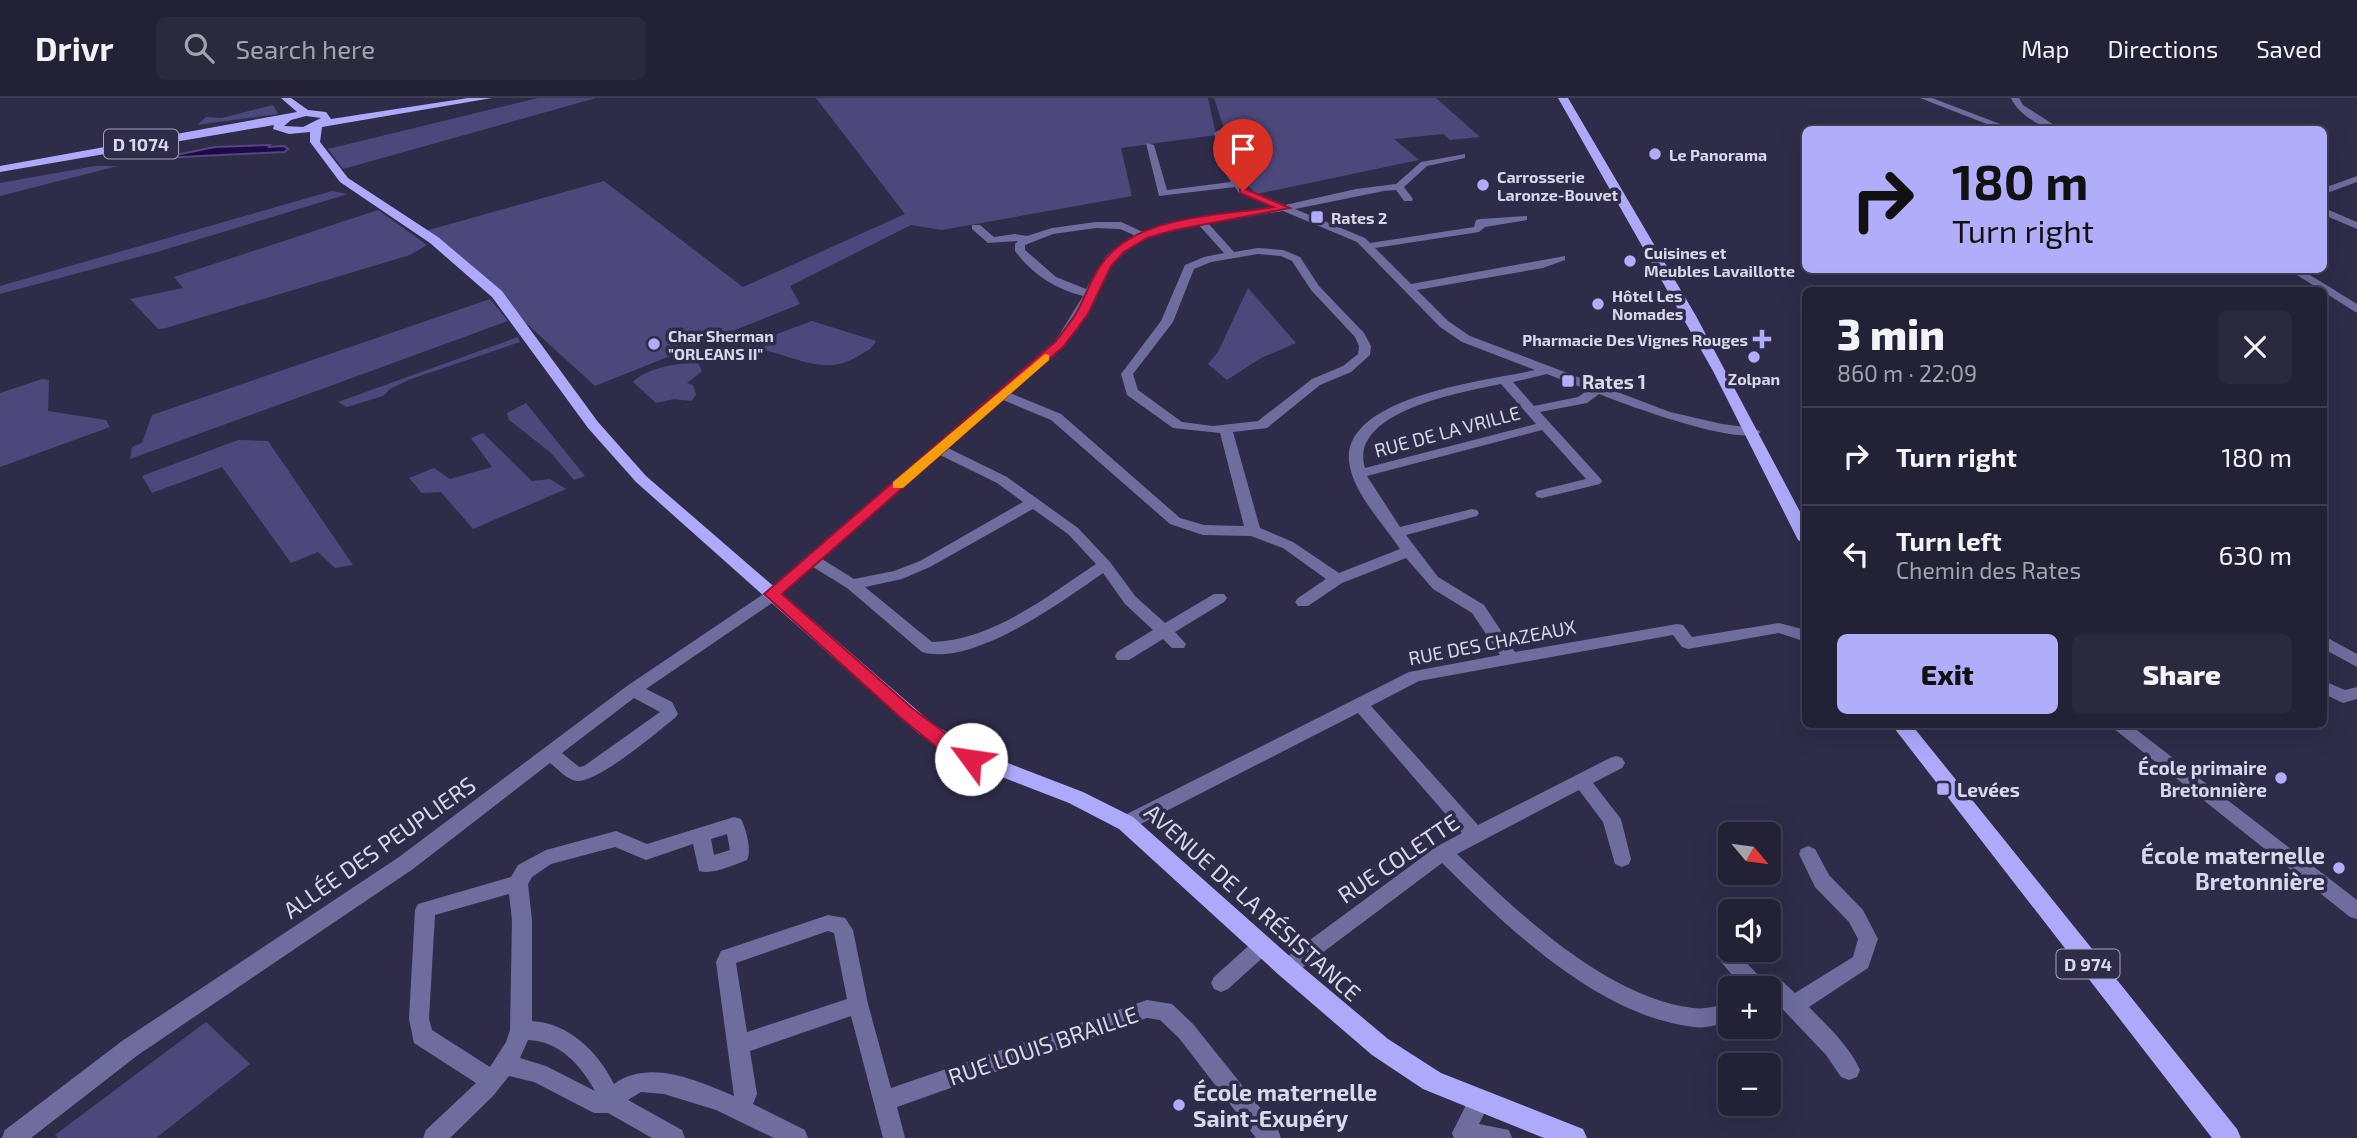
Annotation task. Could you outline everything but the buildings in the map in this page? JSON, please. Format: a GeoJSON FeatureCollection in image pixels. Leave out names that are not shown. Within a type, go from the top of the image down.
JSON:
{"type":"FeatureCollection","features":[{"type":"Feature","properties":{"kind":"main road"},"geometry":{"type":"LineString","coordinates":[[319,127],[454,98]]}},
{"type":"Feature","properties":{"kind":"main road"},"geometry":{"type":"LineString","coordinates":[[284,123],[296,131],[487,98]]}},
{"type":"Feature","properties":{"kind":"main road"},"geometry":{"type":"LineString","coordinates":[[1563,98],[1754,432],[1802,532]]}},
{"type":"Feature","properties":{"kind":"main road"},"geometry":{"type":"LineString","coordinates":[[284,123],[288,101],[306,113],[319,127]]}},
{"type":"Feature","properties":{"kind":"main road"},"geometry":{"type":"LineString","coordinates":[[284,123],[306,113]]}},
{"type":"Feature","properties":{"kind":"main road","name":"D 1074"},"geometry":{"type":"LineString","coordinates":[[0,170],[284,123]]}},
{"type":"Feature","properties":{"kind":"main road","name":"AVENUE DE LA RÉSISTANCE"},"geometry":{"type":"LineString","coordinates":[[319,127],[333,169],[350,186],[421,231],[488,285],[616,454],[660,496],[946,744],[991,768],[1090,804],[1126,823],[1262,946],[1380,1047],[1432,1081],[1574,1138]]}},
{"type":"Feature","properties":{"kind":"main road","name":"D 974"},"geometry":{"type":"LineString","coordinates":[[1903,728],[2228,1138]]}},
{"type":"Feature","properties":{"kind":"street"},"geometry":{"type":"LineString","coordinates":[[1924,98],[2001,126]]}},
{"type":"Feature","properties":{"kind":"street"},"geometry":{"type":"LineString","coordinates":[[2015,98],[2019,107],[2050,126]]}},
{"type":"Feature","properties":{"kind":"street"},"geometry":{"type":"LineString","coordinates":[[1219,133],[1236,184],[1250,195],[1345,232],[1369,246],[1406,288],[1458,334],[1512,357],[1679,418],[1754,432]]}},
{"type":"Feature","properties":{"kind":"street"},"geometry":{"type":"LineString","coordinates":[[1149,145],[1163,194],[1236,184]]}},
{"type":"Feature","properties":{"kind":"street"},"geometry":{"type":"LineString","coordinates":[[976,227],[992,241],[1015,237],[1026,239],[1105,224],[1122,226],[1143,236],[1201,221],[1284,208],[1360,191],[1399,187],[1424,164],[1462,156]]}},
{"type":"Feature","properties":{"kind":"street"},"geometry":{"type":"LineString","coordinates":[[2327,190],[2357,179]]}},
{"type":"Feature","properties":{"kind":"street"},"geometry":{"type":"LineString","coordinates":[[1399,187],[1408,199]]}},
{"type":"Feature","properties":{"kind":"street"},"geometry":{"type":"LineString","coordinates":[[2327,212],[2357,226]]}},
{"type":"Feature","properties":{"kind":"street"},"geometry":{"type":"LineString","coordinates":[[1369,246],[1479,229],[1481,223],[1523,218]]}},
{"type":"Feature","properties":{"kind":"street"},"geometry":{"type":"LineString","coordinates":[[1201,221],[1231,254]]}},
{"type":"Feature","properties":{"kind":"street","name":"ALLÉE DES PEUPLIERS"},"geometry":{"type":"LineString","coordinates":[[13,1138],[130,1048],[406,863],[633,690],[772,594],[813,561],[1069,334],[1114,255],[1143,236]]}},
{"type":"Feature","properties":{"kind":"street"},"geometry":{"type":"LineString","coordinates":[[1026,239],[1019,249],[1034,267],[1062,285],[1093,294]]}},
{"type":"Feature","properties":{"kind":"street"},"geometry":{"type":"LineString","coordinates":[[1273,252],[1296,259],[1315,288],[1360,336],[1365,351],[1354,365],[1299,394],[1269,422],[1254,427],[1195,430],[1178,425],[1132,392],[1127,374],[1167,322],[1189,267],[1199,261],[1231,254],[1273,252]]}},
{"type":"Feature","properties":{"kind":"street"},"geometry":{"type":"LineString","coordinates":[[1406,288],[1543,265],[1561,258]]}},
{"type":"Feature","properties":{"kind":"street"},"geometry":{"type":"LineString","coordinates":[[2300,273],[2322,287]]}},
{"type":"Feature","properties":{"kind":"street"},"geometry":{"type":"LineString","coordinates":[[2327,290],[2357,309]]}},
{"type":"Feature","properties":{"kind":"street"},"geometry":{"type":"LineString","coordinates":[[1508,378],[1516,367],[1512,357]]}},
{"type":"Feature","properties":{"kind":"street"},"geometry":{"type":"LineString","coordinates":[[1510,658],[1479,609],[1434,582],[1409,551],[1359,474],[1354,458],[1356,443],[1373,423],[1432,396],[1548,370]]}},
{"type":"Feature","properties":{"kind":"street"},"geometry":{"type":"LineString","coordinates":[[1508,378],[1532,410],[1595,481],[1542,494]]}},
{"type":"Feature","properties":{"kind":"street"},"geometry":{"type":"LineString","coordinates":[[1532,410],[1582,400],[1599,388]]}},
{"type":"Feature","properties":{"kind":"street"},"geometry":{"type":"LineString","coordinates":[[1001,394],[1056,417],[1175,521],[1203,530],[1253,531],[1288,545],[1336,579]]}},
{"type":"Feature","properties":{"kind":"street","name":"RUE DE LA VRILLE"},"geometry":{"type":"LineString","coordinates":[[1359,474],[1546,425]]}},
{"type":"Feature","properties":{"kind":"street"},"geometry":{"type":"LineString","coordinates":[[1226,430],[1253,531]]}},
{"type":"Feature","properties":{"kind":"street"},"geometry":{"type":"LineString","coordinates":[[938,449],[1002,480],[1073,531],[1105,565],[1130,600],[1178,644]]}},
{"type":"Feature","properties":{"kind":"street"},"geometry":{"type":"LineString","coordinates":[[852,584],[897,575],[925,564],[1034,502]]}},
{"type":"Feature","properties":{"kind":"street"},"geometry":{"type":"LineString","coordinates":[[1397,533],[1472,513]]}},
{"type":"Feature","properties":{"kind":"street"},"geometry":{"type":"LineString","coordinates":[[1303,602],[1336,579],[1409,551]]}},
{"type":"Feature","properties":{"kind":"street"},"geometry":{"type":"LineString","coordinates":[[813,561],[852,584],[929,648],[944,649],[985,635],[1042,606],[1105,565]]}},
{"type":"Feature","properties":{"kind":"street"},"geometry":{"type":"LineString","coordinates":[[1123,656],[1163,629],[1219,598]]}},
{"type":"Feature","properties":{"kind":"street","name":"RUE DES CHAZEAUX"},"geometry":{"type":"LineString","coordinates":[[1126,823],[1415,676],[1677,629],[1688,643],[1779,628],[1802,635]]}},
{"type":"Feature","properties":{"kind":"street"},"geometry":{"type":"LineString","coordinates":[[2327,644],[2357,661]]}},
{"type":"Feature","properties":{"kind":"street"},"geometry":{"type":"LineString","coordinates":[[2327,689],[2349,698],[2357,693]]}},
{"type":"Feature","properties":{"kind":"street"},"geometry":{"type":"LineString","coordinates":[[550,753],[576,774],[588,773],[669,714],[666,706],[633,690]]}},
{"type":"Feature","properties":{"kind":"street"},"geometry":{"type":"LineString","coordinates":[[1359,703],[1475,835]]}},
{"type":"Feature","properties":{"kind":"street"},"geometry":{"type":"LineString","coordinates":[[2121,728],[2357,911]]}},
{"type":"Feature","properties":{"kind":"street","name":"RUE COLETTE"},"geometry":{"type":"LineString","coordinates":[[1287,968],[1443,852],[1616,763]]}},
{"type":"Feature","properties":{"kind":"street"},"geometry":{"type":"LineString","coordinates":[[1581,780],[1612,819],[1622,859]]}},
{"type":"Feature","properties":{"kind":"street"},"geometry":{"type":"LineString","coordinates":[[509,1055],[522,920],[518,883],[525,871],[546,858],[616,839],[646,852],[701,834]]}},
{"type":"Feature","properties":{"kind":"street"},"geometry":{"type":"LineString","coordinates":[[1443,852],[1532,933],[1579,968],[1642,1006],[1670,1016],[1698,1019],[1718,1015]]}},
{"type":"Feature","properties":{"kind":"street"},"geometry":{"type":"LineString","coordinates":[[1793,1006],[1861,962],[1868,939],[1856,916],[1822,881],[1808,854]]}},
{"type":"Feature","properties":{"kind":"street"},"geometry":{"type":"LineString","coordinates":[[518,883],[425,910],[419,1019],[422,1036],[509,1055],[594,1102],[610,1102],[674,1138]]}},
{"type":"Feature","properties":{"kind":"street"},"geometry":{"type":"LineString","coordinates":[[740,1110],[746,1094],[726,962],[732,954],[828,923],[838,924],[843,930],[858,1004],[894,1138]]}},
{"type":"Feature","properties":{"kind":"street"},"geometry":{"type":"LineString","coordinates":[[1221,982],[1262,946]]}},
{"type":"Feature","properties":{"kind":"street"},"geometry":{"type":"LineString","coordinates":[[1732,962],[1745,976]]}},
{"type":"Feature","properties":{"kind":"street"},"geometry":{"type":"LineString","coordinates":[[1781,993],[1834,1048],[1849,1070]]}},
{"type":"Feature","properties":{"kind":"street"},"geometry":{"type":"LineString","coordinates":[[738,1045],[858,1004]]}},
{"type":"Feature","properties":{"kind":"street","name":"RUE LOUIS BRAILLE"},"geometry":{"type":"LineString","coordinates":[[884,1101],[1147,1009],[1165,1011],[1186,1031],[1270,1138]]}},
{"type":"Feature","properties":{"kind":"street"},"geometry":{"type":"LineString","coordinates":[[434,1138],[509,1055],[548,1032],[591,1062],[604,1083],[610,1102]]}},
{"type":"Feature","properties":{"kind":"street"},"geometry":{"type":"LineString","coordinates":[[610,1102],[623,1089],[645,1081],[670,1085],[740,1110],[797,1138]]}},
{"type":"Feature","properties":{"kind":"street"},"geometry":{"type":"LineString","coordinates":[[1479,1102],[1460,1135],[1501,1138],[1509,1114]]}},
{"type":"Feature","properties":{"kind":"shaded area"},"geometry":{"type":"Polygon","coordinates":[[[538,98],[596,98],[343,169],[328,149],[538,98]]]}},
{"type":"Feature","properties":{"kind":"shaded area"},"geometry":{"type":"Polygon","coordinates":[[[816,98],[1208,98],[1216,135],[1121,148],[1132,196],[942,230],[911,225],[790,286],[800,304],[595,386],[425,231],[604,181],[743,287],[905,214],[816,98]]]}},
{"type":"Feature","properties":{"kind":"shaded area"},"geometry":{"type":"Polygon","coordinates":[[[1214,98],[1436,98],[1480,137],[1450,140],[1443,134],[1394,139],[1419,160],[1257,194],[1240,179],[1214,98]]]}},
{"type":"Feature","properties":{"kind":"shaded area"},"geometry":{"type":"Polygon","coordinates":[[[273,105],[278,114],[197,125],[206,117],[222,118],[273,105]]]}},
{"type":"Feature","properties":{"kind":"shaded area"},"geometry":{"type":"Polygon","coordinates":[[[270,145],[269,147],[284,146],[288,149],[284,152],[161,158],[215,147],[270,145]]]}},
{"type":"Feature","properties":{"kind":"shaded area"},"geometry":{"type":"Polygon","coordinates":[[[95,166],[118,166],[0,196],[0,183],[95,166]]]}},
{"type":"Feature","properties":{"kind":"shaded area"},"geometry":{"type":"Polygon","coordinates":[[[332,191],[348,194],[157,252],[0,294],[0,286],[332,191]]]}},
{"type":"Feature","properties":{"kind":"shaded area"},"geometry":{"type":"Polygon","coordinates":[[[378,210],[427,245],[410,255],[166,328],[158,329],[130,299],[183,288],[174,277],[378,210]]]}},
{"type":"Feature","properties":{"kind":"shaded area"},"geometry":{"type":"Polygon","coordinates":[[[1248,288],[1296,343],[1261,358],[1227,380],[1208,364],[1218,352],[1248,288]]]}},
{"type":"Feature","properties":{"kind":"shaded area"},"geometry":{"type":"Polygon","coordinates":[[[490,299],[508,321],[130,459],[132,447],[142,443],[152,415],[490,299]]]}},
{"type":"Feature","properties":{"kind":"shaded area"},"geometry":{"type":"Polygon","coordinates":[[[812,321],[876,341],[865,352],[836,365],[812,364],[761,349],[736,349],[812,321]]]}},
{"type":"Feature","properties":{"kind":"shaded area"},"geometry":{"type":"Polygon","coordinates":[[[518,337],[520,342],[408,380],[390,389],[383,396],[347,407],[338,402],[518,337]]]}},
{"type":"Feature","properties":{"kind":"shaded area"},"geometry":{"type":"Polygon","coordinates":[[[698,363],[702,371],[687,383],[693,385],[696,395],[691,401],[674,399],[656,403],[633,382],[646,373],[664,367],[698,363]]]}},
{"type":"Feature","properties":{"kind":"shaded area"},"geometry":{"type":"Polygon","coordinates":[[[42,379],[49,380],[48,411],[106,420],[110,427],[0,467],[0,393],[42,379]]]}},
{"type":"Feature","properties":{"kind":"shaded area"},"geometry":{"type":"Polygon","coordinates":[[[526,403],[585,476],[574,480],[550,452],[509,420],[507,413],[526,403]]]}},
{"type":"Feature","properties":{"kind":"shaded area"},"geometry":{"type":"Polygon","coordinates":[[[483,433],[532,481],[550,479],[566,489],[473,529],[441,492],[422,493],[409,478],[434,468],[450,479],[492,467],[471,438],[483,433]]]}},
{"type":"Feature","properties":{"kind":"shaded area"},"geometry":{"type":"Polygon","coordinates":[[[238,440],[268,441],[353,565],[335,568],[318,552],[291,563],[222,467],[152,493],[142,476],[238,440]]]}},
{"type":"Feature","properties":{"kind":"shaded area"},"geometry":{"type":"Polygon","coordinates":[[[206,1022],[250,1064],[156,1138],[58,1138],[55,1135],[206,1022]]]}},
{"type":"Feature","properties":{"kind":"slow traffic"},"geometry":{"type":"LineString","coordinates":[[898,485],[1045,358]]}},
{"type":"Feature","properties":{"kind":"place","name":"Le Panorama"},"geometry":{"type":"Point","coordinates":[1655,154]}},
{"type":"Feature","properties":{"kind":"place","name":"Carrosserie Laronze-Bouvet"},"geometry":{"type":"Point","coordinates":[1483,185]}},
{"type":"Feature","properties":{"kind":"place","name":"Rates 2"},"geometry":{"type":"Point","coordinates":[1317,217]}},
{"type":"Feature","properties":{"kind":"place","name":"Cuisines et Meubles Lavaillotte"},"geometry":{"type":"Point","coordinates":[1630,261]}},
{"type":"Feature","properties":{"kind":"place","name":"Hôtel Les Nomades"},"geometry":{"type":"Point","coordinates":[1598,304]}},
{"type":"Feature","properties":{"kind":"place","name":"Pharmacie Des Vignes Rouges"},"geometry":{"type":"Point","coordinates":[1762,339]}},
{"type":"Feature","properties":{"kind":"place","name":"Char Sherman \"ORLEANS II\""},"geometry":{"type":"Point","coordinates":[654,344]}},
{"type":"Feature","properties":{"kind":"place","name":"Zolpan"},"geometry":{"type":"Point","coordinates":[1754,357]}},
{"type":"Feature","properties":{"kind":"place","name":"Rates 1"},"geometry":{"type":"Point","coordinates":[1568,381]}},
{"type":"Feature","properties":{"kind":"place","name":"École primaire Bretonnière"},"geometry":{"type":"Point","coordinates":[2281,778]}},
{"type":"Feature","properties":{"kind":"place","name":"Levées"},"geometry":{"type":"Point","coordinates":[1943,789]}},
{"type":"Feature","properties":{"kind":"place","name":"École maternelle Bretonnière"},"geometry":{"type":"Point","coordinates":[2339,868]}},
{"type":"Feature","properties":{"kind":"place","name":"École maternelle Saint-Exupéry"},"geometry":{"type":"Point","coordinates":[1179,1105]}},
{"type":"Feature","properties":{"kind":"route"},"geometry":{"type":"LineString","coordinates":[[971,759],[946,744],[907,714],[772,594],[797,575],[1060,343],[1082,314],[1106,265],[1120,249],[1143,236],[1173,227],[1284,208],[1243,191]]}}]}
